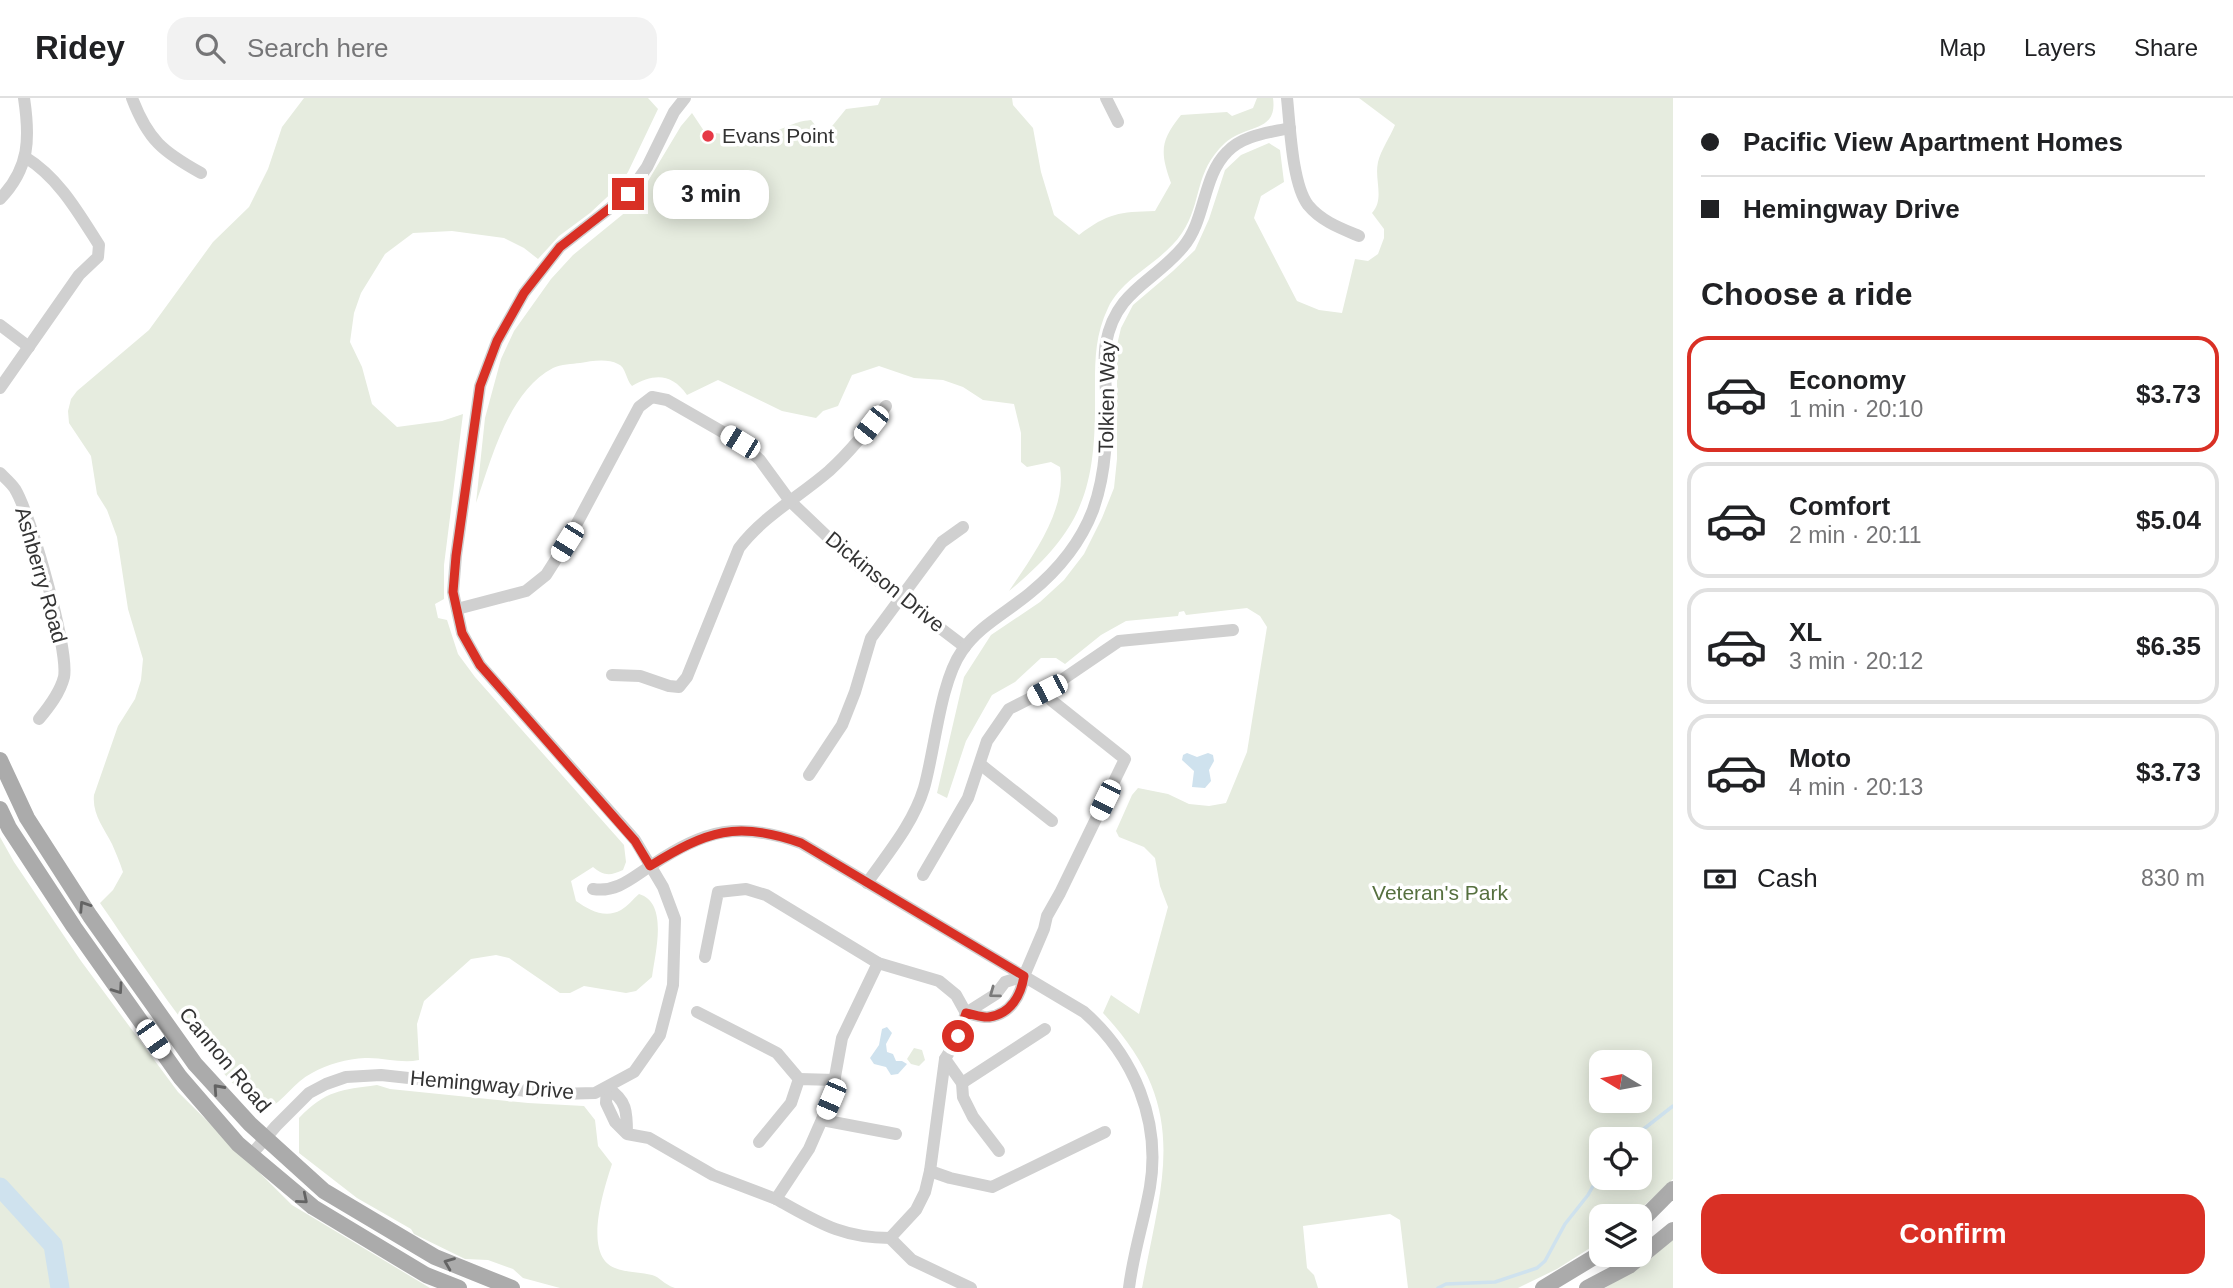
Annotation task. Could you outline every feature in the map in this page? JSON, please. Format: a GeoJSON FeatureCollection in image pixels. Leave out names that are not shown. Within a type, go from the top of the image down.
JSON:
{"type":"FeatureCollection","features":[{"type":"Feature","properties":{"kind":"main road","name":"Cannon Road"},"geometry":{"type":"LineString","coordinates":[[0,760],[27,818],[90,916],[195,1064],[265,1139],[324,1191],[435,1257],[512,1288]]}},
{"type":"Feature","properties":{"kind":"main road","name":"Cannon Road"},"geometry":{"type":"LineString","coordinates":[[0,809],[9,828],[74,927],[180,1077],[238,1144],[313,1207],[426,1275],[458,1288]]}},
{"type":"Feature","properties":{"kind":"main road"},"geometry":{"type":"LineString","coordinates":[[1652,1210],[1673,1189]]}},
{"type":"Feature","properties":{"kind":"main road"},"geometry":{"type":"LineString","coordinates":[[1587,1288],[1629,1266],[1673,1230]]}},
{"type":"Feature","properties":{"kind":"main road"},"geometry":{"type":"LineString","coordinates":[[1543,1288],[1589,1260]]}},
{"type":"Feature","properties":{"kind":"street"},"geometry":{"type":"LineString","coordinates":[[0,199],[19,173],[25,157],[29,131],[24,98]]}},
{"type":"Feature","properties":{"kind":"street"},"geometry":{"type":"LineString","coordinates":[[132,98],[149,133],[161,149],[201,173]]}},
{"type":"Feature","properties":{"kind":"street","name":"Hemingway Drive"},"geometry":{"type":"LineString","coordinates":[[251,1156],[309,1093],[326,1084],[355,1075],[410,1077],[555,1094],[595,1093],[634,1072],[660,1035],[673,985],[675,919],[663,887],[635,841],[480,665],[462,633],[453,592],[480,386],[497,341],[524,293],[560,247],[628,194],[646,167],[674,112],[685,98]]}},
{"type":"Feature","properties":{"kind":"street"},"geometry":{"type":"LineString","coordinates":[[1106,98],[1118,122]]}},
{"type":"Feature","properties":{"kind":"street"},"geometry":{"type":"LineString","coordinates":[[1287,98],[1295,169],[1306,203],[1326,221],[1359,236]]}},
{"type":"Feature","properties":{"kind":"street","name":"Tolkien Way"},"geometry":{"type":"LineString","coordinates":[[867,883],[909,824],[923,790],[950,673],[965,647],[981,628],[1030,593],[1075,547],[1093,510],[1105,465],[1107,439],[1105,346],[1116,312],[1135,289],[1184,247],[1199,220],[1214,172],[1227,152],[1250,137],[1290,128]]}},
{"type":"Feature","properties":{"kind":"street"},"geometry":{"type":"LineString","coordinates":[[0,388],[79,275],[98,257],[99,244],[63,189],[41,167],[25,157]]}},
{"type":"Feature","properties":{"kind":"street"},"geometry":{"type":"LineString","coordinates":[[0,325],[29,347]]}},
{"type":"Feature","properties":{"kind":"street","name":"Dickinson Drive"},"geometry":{"type":"LineString","coordinates":[[457,609],[526,591],[545,575],[567,542],[639,407],[652,397],[667,400],[740,442],[760,460],[790,501],[856,564],[965,647]]}},
{"type":"Feature","properties":{"kind":"street"},"geometry":{"type":"LineString","coordinates":[[612,675],[640,676],[679,687],[687,677],[739,548],[751,532],[828,471],[855,445],[886,406]]}},
{"type":"Feature","properties":{"kind":"street","name":"Ashberry Road"},"geometry":{"type":"LineString","coordinates":[[0,473],[14,488],[28,519],[64,649],[64,677],[54,700],[39,719]]}},
{"type":"Feature","properties":{"kind":"street"},"geometry":{"type":"LineString","coordinates":[[809,775],[842,725],[871,638],[942,542],[963,527]]}},
{"type":"Feature","properties":{"kind":"street"},"geometry":{"type":"LineString","coordinates":[[923,875],[968,798],[987,741],[1009,709],[1047,690],[1119,641],[1233,630]]}},
{"type":"Feature","properties":{"kind":"street"},"geometry":{"type":"LineString","coordinates":[[966,1013],[989,1017],[1004,1011],[1014,1003],[1021,992],[1024,976],[1047,916],[1125,759],[1051,700],[1047,690]]}},
{"type":"Feature","properties":{"kind":"street"},"geometry":{"type":"LineString","coordinates":[[980,764],[1052,821]]}},
{"type":"Feature","properties":{"kind":"street"},"geometry":{"type":"LineString","coordinates":[[593,889],[604,891],[626,883],[650,866],[715,833],[749,830],[772,833],[801,843],[1084,1012],[1098,1024],[1121,1054],[1140,1088],[1152,1136],[1150,1185],[1129,1288]]}},
{"type":"Feature","properties":{"kind":"street"},"geometry":{"type":"LineString","coordinates":[[705,957],[718,892],[746,889],[766,895],[878,963],[939,981],[956,995],[966,1013]]}},
{"type":"Feature","properties":{"kind":"street"},"geometry":{"type":"LineString","coordinates":[[776,1199],[809,1149],[822,1120],[831,1099],[842,1038],[878,963]]}},
{"type":"Feature","properties":{"kind":"street"},"geometry":{"type":"LineString","coordinates":[[890,1238],[916,1210],[925,1192],[946,1059],[957,1039],[966,1013],[996,994],[1005,982],[1024,976]]}},
{"type":"Feature","properties":{"kind":"street"},"geometry":{"type":"LineString","coordinates":[[697,1012],[777,1053],[799,1079],[835,1080]]}},
{"type":"Feature","properties":{"kind":"street"},"geometry":{"type":"LineString","coordinates":[[962,1083],[1045,1029]]}},
{"type":"Feature","properties":{"kind":"street"},"geometry":{"type":"LineString","coordinates":[[946,1059],[962,1083],[963,1097],[973,1117],[999,1151]]}},
{"type":"Feature","properties":{"kind":"street"},"geometry":{"type":"LineString","coordinates":[[759,1142],[791,1103],[799,1079]]}},
{"type":"Feature","properties":{"kind":"street"},"geometry":{"type":"LineString","coordinates":[[607,1088],[618,1095],[627,1112],[626,1134],[649,1138],[713,1175],[776,1199],[828,1227],[849,1235],[890,1238],[912,1260],[971,1288]]}},
{"type":"Feature","properties":{"kind":"street"},"geometry":{"type":"LineString","coordinates":[[822,1120],[896,1134]]}},
{"type":"Feature","properties":{"kind":"street"},"geometry":{"type":"LineString","coordinates":[[930,1171],[992,1187],[1105,1132]]}},
{"type":"Feature","properties":{"kind":"green space"},"geometry":{"type":"Polygon","coordinates":[[[304,98],[648,98],[658,109],[619,186],[590,213],[559,236],[538,259],[504,238],[452,231],[413,233],[385,254],[361,293],[354,313],[350,342],[362,367],[372,404],[397,427],[442,421],[463,414],[444,565],[444,599],[435,604],[438,618],[447,620],[458,654],[475,677],[624,845],[626,862],[623,870],[607,874],[593,867],[571,881],[576,901],[592,910],[609,914],[624,908],[639,894],[648,899],[654,907],[658,930],[652,977],[636,991],[626,993],[584,986],[570,993],[560,993],[509,958],[496,955],[471,959],[424,1001],[417,1024],[419,1060],[365,1058],[331,1065],[306,1077],[266,1110],[250,1100],[205,1050],[100,903],[113,890],[123,872],[97,815],[94,795],[118,726],[135,699],[141,680],[143,659],[128,609],[117,537],[107,510],[97,494],[91,456],[69,423],[68,411],[71,399],[77,391],[149,330],[213,242],[249,207],[268,169],[282,127],[304,98]]]}},
{"type":"Feature","properties":{"kind":"green space"},"geometry":{"type":"Polygon","coordinates":[[[881,98],[1012,98],[1013,105],[1033,128],[1041,172],[1054,215],[1079,235],[1114,215],[1155,211],[1171,183],[1164,147],[1169,132],[1181,115],[1227,112],[1232,116],[1253,108],[1257,98],[1273,98],[1273,109],[1265,123],[1233,137],[1215,154],[1203,176],[1189,221],[1182,233],[1164,253],[1124,287],[1108,308],[1096,351],[1095,429],[1087,483],[1069,528],[1034,569],[1009,591],[1037,548],[1053,516],[1061,483],[1060,467],[1051,462],[1027,467],[1021,462],[1021,433],[1014,404],[983,400],[963,387],[943,380],[914,378],[879,366],[852,375],[838,406],[823,411],[816,418],[782,411],[718,380],[687,395],[675,382],[661,377],[647,379],[632,386],[621,366],[614,362],[594,361],[553,368],[537,379],[513,409],[476,503],[485,418],[501,359],[514,331],[551,279],[573,255],[633,206],[681,126],[692,113],[704,131],[739,136],[758,135],[811,120],[824,136],[846,109],[878,105],[881,98]]]}},
{"type":"Feature","properties":{"kind":"green space","name":"Veteran's Park"},"geometry":{"type":"Polygon","coordinates":[[[1359,98],[1673,98],[1673,1179],[1646,1204],[1589,1204],[1589,1249],[1557,1269],[1518,1288],[1408,1288],[1400,1220],[1390,1214],[1303,1226],[1307,1268],[1314,1275],[1318,1288],[1142,1288],[1162,1177],[1160,1112],[1149,1080],[1131,1047],[1103,1013],[1111,995],[1139,1014],[1168,907],[1160,886],[1155,858],[1144,847],[1119,837],[1116,831],[1132,795],[1138,788],[1168,794],[1189,804],[1209,806],[1226,803],[1247,752],[1267,627],[1260,616],[1247,608],[1186,615],[1184,611],[1179,612],[1178,616],[1126,621],[1101,635],[1065,664],[1056,658],[1041,658],[1015,682],[992,695],[966,741],[947,798],[937,793],[964,677],[991,635],[1040,602],[1064,580],[1084,554],[1102,518],[1114,488],[1117,459],[1117,345],[1121,328],[1133,305],[1195,250],[1209,219],[1225,170],[1241,155],[1269,143],[1280,150],[1284,182],[1261,196],[1254,218],[1297,301],[1319,310],[1342,313],[1355,259],[1368,261],[1378,254],[1384,238],[1384,229],[1372,213],[1378,202],[1377,169],[1381,153],[1395,125],[1359,98]]]}},
{"type":"Feature","properties":{"kind":"green space"},"geometry":{"type":"Polygon","coordinates":[[[0,837],[81,961],[178,1092],[292,1205],[430,1288],[0,1288],[0,837]]]}},
{"type":"Feature","properties":{"kind":"green space"},"geometry":{"type":"Polygon","coordinates":[[[914,1048],[922,1050],[925,1060],[919,1066],[911,1064],[907,1059],[914,1048]]]}},
{"type":"Feature","properties":{"kind":"green space"},"geometry":{"type":"Polygon","coordinates":[[[377,1085],[390,1089],[528,1103],[584,1106],[595,1120],[598,1146],[612,1164],[598,1220],[599,1250],[605,1261],[615,1268],[652,1275],[675,1288],[560,1288],[523,1278],[513,1269],[488,1260],[465,1259],[414,1234],[411,1229],[357,1198],[299,1153],[299,1118],[318,1102],[335,1093],[377,1085]]]}},
{"type":"Feature","properties":{"kind":"green space"},"geometry":{"type":"Polygon","coordinates":[[[1673,1239],[1673,1288],[1605,1288],[1638,1267],[1652,1267],[1652,1257],[1673,1239]]]}},
{"type":"Feature","properties":{"kind":"water"},"geometry":{"type":"Polygon","coordinates":[[[1187,753],[1197,757],[1208,753],[1213,755],[1214,761],[1209,770],[1211,781],[1205,788],[1192,787],[1194,771],[1182,760],[1187,753]]]}},
{"type":"Feature","properties":{"kind":"water"},"geometry":{"type":"Polygon","coordinates":[[[887,1027],[892,1033],[886,1044],[887,1052],[893,1054],[896,1061],[907,1064],[898,1074],[891,1075],[886,1067],[874,1064],[870,1058],[879,1045],[882,1029],[887,1027]]]}},
{"type":"Feature","properties":{"kind":"waterway"},"geometry":{"type":"LineString","coordinates":[[1646,1127],[1673,1106]]}},
{"type":"Feature","properties":{"kind":"waterway"},"geometry":{"type":"LineString","coordinates":[[0,1187],[53,1245],[60,1288]]}},
{"type":"Feature","properties":{"kind":"waterway"},"geometry":{"type":"LineString","coordinates":[[1438,1288],[1446,1284],[1495,1282],[1537,1268],[1545,1261],[1565,1224],[1591,1190]]}},
{"type":"Feature","properties":{"kind":"place","name":"Evans Point"},"geometry":{"type":"Point","coordinates":[708,136]}},
{"type":"Feature","properties":{"kind":"route"},"geometry":{"type":"LineString","coordinates":[[628,194],[560,247],[524,293],[497,341],[480,386],[456,556],[453,592],[462,633],[480,665],[635,841],[650,866],[715,833],[749,830],[772,833],[801,843],[1024,976],[1021,992],[1014,1003],[989,1017],[966,1013],[958,1036]]}}]}
